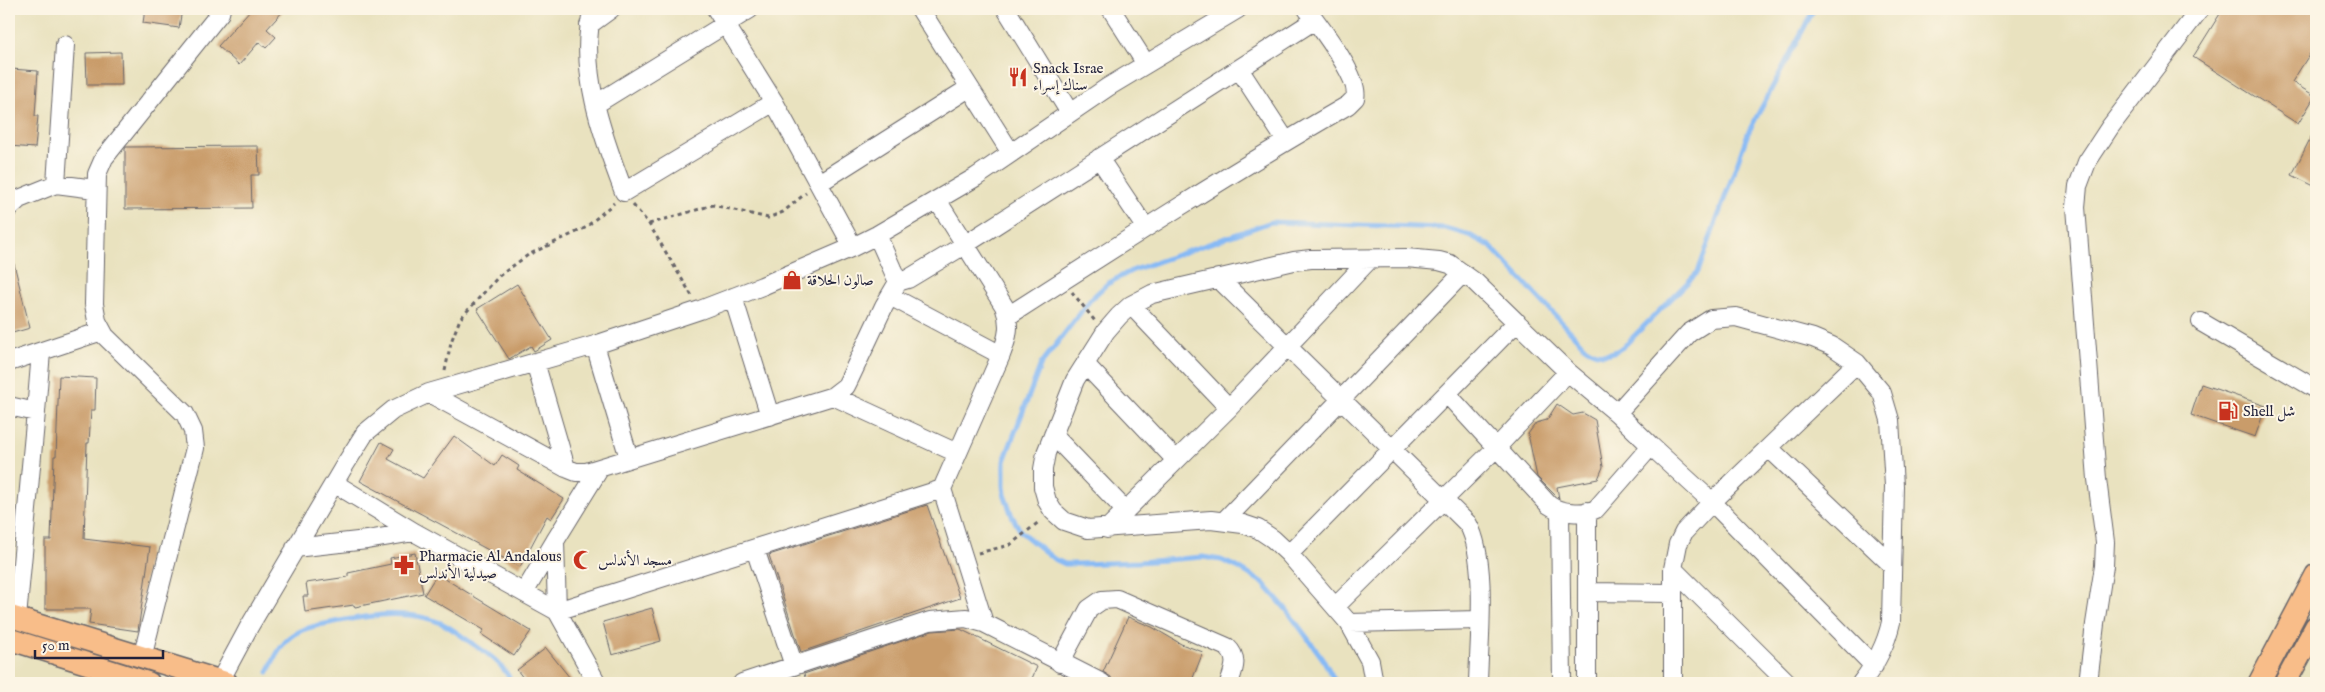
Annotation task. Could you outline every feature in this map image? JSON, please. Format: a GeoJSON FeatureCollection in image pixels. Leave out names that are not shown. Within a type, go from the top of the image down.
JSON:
{"type":"FeatureCollection","features":[{"type":"Feature","properties":{"kind":"main road"},"geometry":{"type":"LineString","coordinates":[[2258,683],[2316,575]]}},
{"type":"Feature","properties":{"kind":"main road"},"geometry":{"type":"LineString","coordinates":[[13,617],[224,682]]}},
{"type":"Feature","properties":{"kind":"main road"},"geometry":{"type":"LineString","coordinates":[[2285,683],[2316,626]]}},
{"type":"Feature","properties":{"kind":"main road"},"geometry":{"type":"LineString","coordinates":[[9,639],[149,683]]}},
{"type":"Feature","properties":{"kind":"street"},"geometry":{"type":"LineString","coordinates":[[611,9],[591,17],[590,70],[596,104],[624,192],[774,102]]}},
{"type":"Feature","properties":{"kind":"street"},"geometry":{"type":"LineString","coordinates":[[716,9],[774,102],[853,247]]}},
{"type":"Feature","properties":{"kind":"street"},"geometry":{"type":"LineString","coordinates":[[596,104],[750,9]]}},
{"type":"Feature","properties":{"kind":"street"},"geometry":{"type":"LineString","coordinates":[[920,9],[1011,153]]}},
{"type":"Feature","properties":{"kind":"street"},"geometry":{"type":"LineString","coordinates":[[1006,9],[1070,113]]}},
{"type":"Feature","properties":{"kind":"street"},"geometry":{"type":"LineString","coordinates":[[1111,9],[1146,64]]}},
{"type":"Feature","properties":{"kind":"street"},"geometry":{"type":"LineString","coordinates":[[2088,683],[2104,566],[2105,542],[2097,479],[2076,207],[2078,186],[2087,162],[2110,127],[2200,9]]}},
{"type":"Feature","properties":{"kind":"street"},"geometry":{"type":"LineString","coordinates":[[142,658],[195,448],[194,438],[185,414],[120,352],[102,331],[97,321],[94,304],[97,174],[104,158],[222,10]]}},
{"type":"Feature","properties":{"kind":"street"},"geometry":{"type":"LineString","coordinates":[[224,682],[249,627],[334,483],[366,433],[377,421],[393,410],[436,391],[595,345],[700,310],[853,247],[937,200],[1228,11]]}},
{"type":"Feature","properties":{"kind":"street"},"geometry":{"type":"LineString","coordinates":[[436,391],[566,468],[581,472],[600,468],[833,396],[846,386],[894,289],[1239,68],[1310,12],[1350,72],[1357,92],[1355,98],[1348,105],[1145,228],[1008,316]]}},
{"type":"Feature","properties":{"kind":"street"},"geometry":{"type":"LineString","coordinates":[[56,184],[65,45]]}},
{"type":"Feature","properties":{"kind":"street"},"geometry":{"type":"LineString","coordinates":[[1239,68],[1286,141]]}},
{"type":"Feature","properties":{"kind":"street"},"geometry":{"type":"LineString","coordinates":[[819,183],[969,88]]}},
{"type":"Feature","properties":{"kind":"street"},"geometry":{"type":"LineString","coordinates":[[1099,158],[1145,228]]}},
{"type":"Feature","properties":{"kind":"street"},"geometry":{"type":"LineString","coordinates":[[9,208],[19,199],[56,184],[96,189]]}},
{"type":"Feature","properties":{"kind":"street"},"geometry":{"type":"LineString","coordinates":[[937,200],[1004,306],[1008,316],[1008,336],[1002,355],[942,489],[984,623]]}},
{"type":"Feature","properties":{"kind":"street"},"geometry":{"type":"LineString","coordinates":[[876,235],[894,289],[1002,355]]}},
{"type":"Feature","properties":{"kind":"street"},"geometry":{"type":"LineString","coordinates":[[1374,683],[1370,661],[1349,623],[1289,554],[1273,539],[1258,529],[1225,520],[1211,520],[1088,529],[1064,520],[1053,511],[1043,487],[1043,469],[1053,435],[1075,380],[1106,331],[1131,305],[1152,294],[1294,261],[1406,258],[1450,264],[1463,273],[1517,322],[1568,372],[1617,413],[1712,502],[1874,666]]}},
{"type":"Feature","properties":{"kind":"street"},"geometry":{"type":"LineString","coordinates":[[1107,529],[1229,408],[1370,259]]}},
{"type":"Feature","properties":{"kind":"street"},"geometry":{"type":"LineString","coordinates":[[1225,520],[1463,273]]}},
{"type":"Feature","properties":{"kind":"street"},"geometry":{"type":"LineString","coordinates":[[1218,278],[1461,515],[1474,535],[1480,568],[1478,683]]}},
{"type":"Feature","properties":{"kind":"street"},"geometry":{"type":"LineString","coordinates":[[733,297],[770,416]]}},
{"type":"Feature","properties":{"kind":"street"},"geometry":{"type":"LineString","coordinates":[[1131,305],[1229,408]]}},
{"type":"Feature","properties":{"kind":"street"},"geometry":{"type":"LineString","coordinates":[[1617,413],[1689,333],[1699,324],[1711,319],[1736,317],[1813,338],[1832,346],[1857,363],[1882,393],[1888,410],[1894,486],[1891,622],[1888,636],[1874,666],[1861,683]]}},
{"type":"Feature","properties":{"kind":"street"},"geometry":{"type":"LineString","coordinates":[[1289,554],[1517,322]]}},
{"type":"Feature","properties":{"kind":"street"},"geometry":{"type":"LineString","coordinates":[[2201,322],[2316,389]]}},
{"type":"Feature","properties":{"kind":"street"},"geometry":{"type":"LineString","coordinates":[[9,362],[102,331]]}},
{"type":"Feature","properties":{"kind":"street"},"geometry":{"type":"LineString","coordinates":[[595,345],[629,458]]}},
{"type":"Feature","properties":{"kind":"street"},"geometry":{"type":"LineString","coordinates":[[13,617],[41,352]]}},
{"type":"Feature","properties":{"kind":"street"},"geometry":{"type":"LineString","coordinates":[[535,362],[566,468]]}},
{"type":"Feature","properties":{"kind":"street"},"geometry":{"type":"LineString","coordinates":[[1673,683],[1673,569],[1678,544],[1684,532],[1712,502],[1857,363]]}},
{"type":"Feature","properties":{"kind":"street"},"geometry":{"type":"LineString","coordinates":[[1085,364],[1176,460]]}},
{"type":"Feature","properties":{"kind":"street"},"geometry":{"type":"LineString","coordinates":[[1336,606],[1497,447],[1568,372]]}},
{"type":"Feature","properties":{"kind":"street"},"geometry":{"type":"LineString","coordinates":[[1447,394],[1549,505],[1560,511],[1588,511],[1600,506],[1651,446]]}},
{"type":"Feature","properties":{"kind":"street"},"geometry":{"type":"LineString","coordinates":[[833,396],[957,454]]}},
{"type":"Feature","properties":{"kind":"street"},"geometry":{"type":"LineString","coordinates":[[9,406],[36,412]]}},
{"type":"Feature","properties":{"kind":"street"},"geometry":{"type":"LineString","coordinates":[[1053,435],[1126,510]]}},
{"type":"Feature","properties":{"kind":"street"},"geometry":{"type":"LineString","coordinates":[[1769,448],[1892,565]]}},
{"type":"Feature","properties":{"kind":"street"},"geometry":{"type":"LineString","coordinates":[[524,593],[600,468]]}},
{"type":"Feature","properties":{"kind":"street"},"geometry":{"type":"LineString","coordinates":[[334,483],[414,532],[557,611],[942,489]]}},
{"type":"Feature","properties":{"kind":"street"},"geometry":{"type":"LineString","coordinates":[[1560,511],[1562,683]]}},
{"type":"Feature","properties":{"kind":"street"},"geometry":{"type":"LineString","coordinates":[[1587,683],[1588,511]]}},
{"type":"Feature","properties":{"kind":"street"},"geometry":{"type":"LineString","coordinates":[[295,548],[367,540],[414,532]]}},
{"type":"Feature","properties":{"kind":"street"},"geometry":{"type":"LineString","coordinates":[[555,541],[557,611],[597,683]]}},
{"type":"Feature","properties":{"kind":"street"},"geometry":{"type":"LineString","coordinates":[[755,549],[794,666]]}},
{"type":"Feature","properties":{"kind":"street"},"geometry":{"type":"LineString","coordinates":[[1673,569],[1788,683]]}},
{"type":"Feature","properties":{"kind":"street"},"geometry":{"type":"LineString","coordinates":[[1587,592],[1672,593]]}},
{"type":"Feature","properties":{"kind":"street"},"geometry":{"type":"LineString","coordinates":[[1060,663],[1089,610],[1102,600],[1117,599],[1227,648],[1235,657],[1235,665],[1229,683]]}},
{"type":"Feature","properties":{"kind":"street"},"geometry":{"type":"LineString","coordinates":[[742,683],[930,621],[966,618],[984,623],[1102,683]]}},
{"type":"Feature","properties":{"kind":"street"},"geometry":{"type":"LineString","coordinates":[[1349,623],[1479,620]]}},
{"type":"Feature","properties":{"kind":"path"},"geometry":{"type":"LineString","coordinates":[[649,224],[713,205],[762,218],[774,217],[819,183]]}},
{"type":"Feature","properties":{"kind":"path"},"geometry":{"type":"LineString","coordinates":[[436,391],[460,319],[472,305],[510,267],[528,255],[585,228],[624,192],[649,224],[700,310]]}},
{"type":"Feature","properties":{"kind":"path"},"geometry":{"type":"LineString","coordinates":[[1075,295],[1089,314]]}},
{"type":"Feature","properties":{"kind":"path"},"geometry":{"type":"LineString","coordinates":[[963,556],[1010,544],[1038,523]]}},
{"type":"Feature","properties":{"kind":"building"},"geometry":{"type":"Polygon","coordinates":[[[145,9],[182,9],[179,28],[143,23],[145,9]]]}},
{"type":"Feature","properties":{"kind":"building"},"geometry":{"type":"Polygon","coordinates":[[[251,9],[285,9],[267,29],[276,37],[266,48],[259,42],[239,65],[218,46],[251,9]]]}},
{"type":"Feature","properties":{"kind":"building"},"geometry":{"type":"Polygon","coordinates":[[[2223,9],[2316,9],[2316,44],[2292,82],[2315,96],[2298,124],[2193,57],[2223,9]]]}},
{"type":"Feature","properties":{"kind":"building"},"geometry":{"type":"Polygon","coordinates":[[[121,52],[122,85],[87,85],[86,53],[121,52]]]}},
{"type":"Feature","properties":{"kind":"building"},"geometry":{"type":"Polygon","coordinates":[[[11,69],[38,71],[35,116],[38,116],[35,148],[9,146],[11,69]]]}},
{"type":"Feature","properties":{"kind":"building"},"geometry":{"type":"Polygon","coordinates":[[[2316,127],[2316,187],[2292,175],[2316,127]]]}},
{"type":"Feature","properties":{"kind":"building"},"geometry":{"type":"Polygon","coordinates":[[[258,146],[259,175],[251,175],[252,208],[125,209],[126,147],[258,146]]]}},
{"type":"Feature","properties":{"kind":"building"},"geometry":{"type":"Polygon","coordinates":[[[9,264],[14,264],[30,328],[9,334],[9,264]]]}},
{"type":"Feature","properties":{"kind":"building"},"geometry":{"type":"Polygon","coordinates":[[[517,284],[552,340],[534,351],[531,346],[509,359],[477,309],[517,284]]]}},
{"type":"Feature","properties":{"kind":"building"},"geometry":{"type":"Polygon","coordinates":[[[59,376],[96,378],[95,410],[91,410],[89,443],[87,443],[84,539],[150,547],[138,631],[89,624],[91,609],[45,609],[45,540],[51,540],[59,376]]]}},
{"type":"Feature","properties":{"kind":"building","name":"Shell شل"},"geometry":{"type":"Polygon","coordinates":[[[2201,384],[2266,406],[2255,437],[2191,415],[2201,384]]]}},
{"type":"Feature","properties":{"kind":"building"},"geometry":{"type":"Polygon","coordinates":[[[1557,404],[1573,415],[1583,413],[1595,420],[1603,467],[1598,479],[1557,487],[1559,499],[1537,477],[1528,434],[1536,423],[1547,420],[1557,404]]]}},
{"type":"Feature","properties":{"kind":"building"},"geometry":{"type":"Polygon","coordinates":[[[454,436],[495,466],[502,455],[519,466],[517,470],[564,499],[551,519],[547,516],[520,567],[360,481],[381,442],[394,449],[388,459],[423,478],[454,436]]]}},
{"type":"Feature","properties":{"kind":"building"},"geometry":{"type":"Polygon","coordinates":[[[927,505],[960,598],[801,652],[769,555],[927,505]]]}},
{"type":"Feature","properties":{"kind":"building"},"geometry":{"type":"Polygon","coordinates":[[[415,553],[423,593],[355,607],[354,605],[305,612],[303,596],[308,596],[306,583],[348,577],[348,573],[391,564],[390,558],[415,553]]]}},
{"type":"Feature","properties":{"kind":"building"},"geometry":{"type":"Polygon","coordinates":[[[437,574],[531,631],[514,656],[481,634],[484,630],[424,595],[437,574]]]}},
{"type":"Feature","properties":{"kind":"building"},"geometry":{"type":"Polygon","coordinates":[[[652,608],[661,641],[612,655],[603,622],[652,608]]]}},
{"type":"Feature","properties":{"kind":"building"},"geometry":{"type":"Polygon","coordinates":[[[1128,617],[1152,627],[1181,644],[1203,652],[1191,683],[1112,683],[1111,677],[1103,672],[1128,617]]]}},
{"type":"Feature","properties":{"kind":"building"},"geometry":{"type":"Polygon","coordinates":[[[960,629],[1037,667],[1030,683],[807,683],[804,674],[932,631],[960,629]]]}},
{"type":"Feature","properties":{"kind":"building"},"geometry":{"type":"Polygon","coordinates":[[[546,648],[574,683],[527,683],[517,670],[546,648]]]}},
{"type":"Feature","properties":{"kind":"waterway"},"geometry":{"type":"LineString","coordinates":[[1336,683],[1323,659],[1286,609],[1263,583],[1239,568],[1221,560],[1203,557],[1139,562],[1065,564],[1054,559],[1021,532],[1012,516],[1004,494],[1004,461],[1041,364],[1091,299],[1107,284],[1131,271],[1271,222],[1445,228],[1469,235],[1490,246],[1586,348],[1600,354],[1618,350],[1698,272],[1748,133],[1814,9]]}},
{"type":"Feature","properties":{"kind":"waterway"},"geometry":{"type":"LineString","coordinates":[[268,672],[284,643],[304,629],[322,624],[391,614],[416,616],[449,627],[496,660],[512,683]]}},
{"type":"Feature","properties":{"kind":"place","name":"Snack Israe سناك إسراء"},"geometry":{"type":"Point","coordinates":[1018,77]}},
{"type":"Feature","properties":{"kind":"place","name":"صالون الحلاقة"},"geometry":{"type":"Point","coordinates":[792,280]}},
{"type":"Feature","properties":{"kind":"place","name":"Shell شل"},"geometry":{"type":"Point","coordinates":[2228,411]}},
{"type":"Feature","properties":{"kind":"place","name":"مسجد الأندلس"},"geometry":{"type":"Point","coordinates":[583,560]}},
{"type":"Feature","properties":{"kind":"place","name":"Pharmacie Al Andalous صيدلية الأندلس"},"geometry":{"type":"Point","coordinates":[404,565]}}]}
